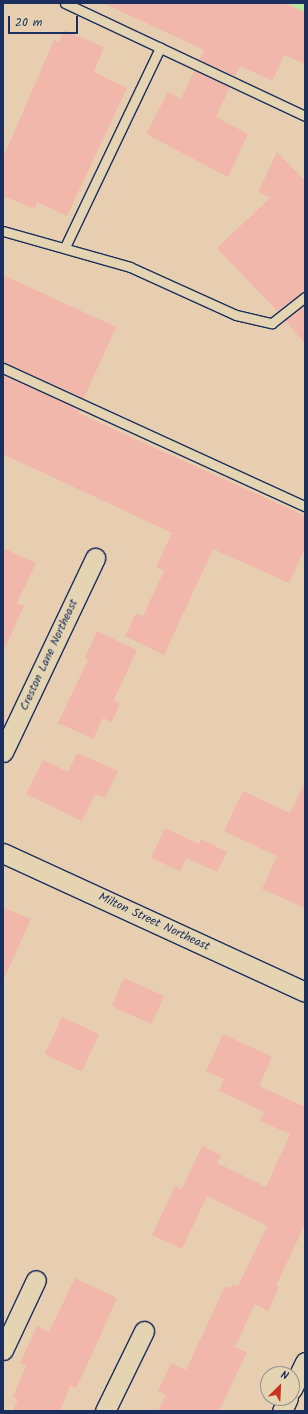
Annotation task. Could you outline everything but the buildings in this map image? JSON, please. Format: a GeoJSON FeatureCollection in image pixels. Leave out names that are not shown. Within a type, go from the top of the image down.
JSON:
{"type":"FeatureCollection","features":[{"type":"Feature","properties":{"kind":"street","name":"Creston Lane Northeast"},"geometry":{"type":"LineString","coordinates":[[3,752],[95,558]]}},
{"type":"Feature","properties":{"kind":"street","name":"Milton Street Northeast"},"geometry":{"type":"LineString","coordinates":[[3,853],[305,992]]}},
{"type":"Feature","properties":{"kind":"street"},"geometry":{"type":"LineString","coordinates":[[3,1350],[36,1280]]}},
{"type":"Feature","properties":{"kind":"street"},"geometry":{"type":"LineString","coordinates":[[105,1411],[144,1332]]}},
{"type":"Feature","properties":{"kind":"street"},"geometry":{"type":"LineString","coordinates":[[300,1372],[305,1362]]}},
{"type":"Feature","properties":{"kind":"lane"},"geometry":{"type":"LineString","coordinates":[[65,3],[305,116]]}},
{"type":"Feature","properties":{"kind":"lane"},"geometry":{"type":"LineString","coordinates":[[65,247],[160,48]]}},
{"type":"Feature","properties":{"kind":"lane"},"geometry":{"type":"LineString","coordinates":[[3,231],[65,247],[130,267],[236,315],[272,322],[305,298]]}},
{"type":"Feature","properties":{"kind":"lane"},"geometry":{"type":"LineString","coordinates":[[3,368],[305,506]]}},
{"type":"Feature","properties":{"kind":"green space"},"geometry":{"type":"Polygon","coordinates":[[[292,3],[305,3],[305,17],[296,11],[292,3]]]}}]}
